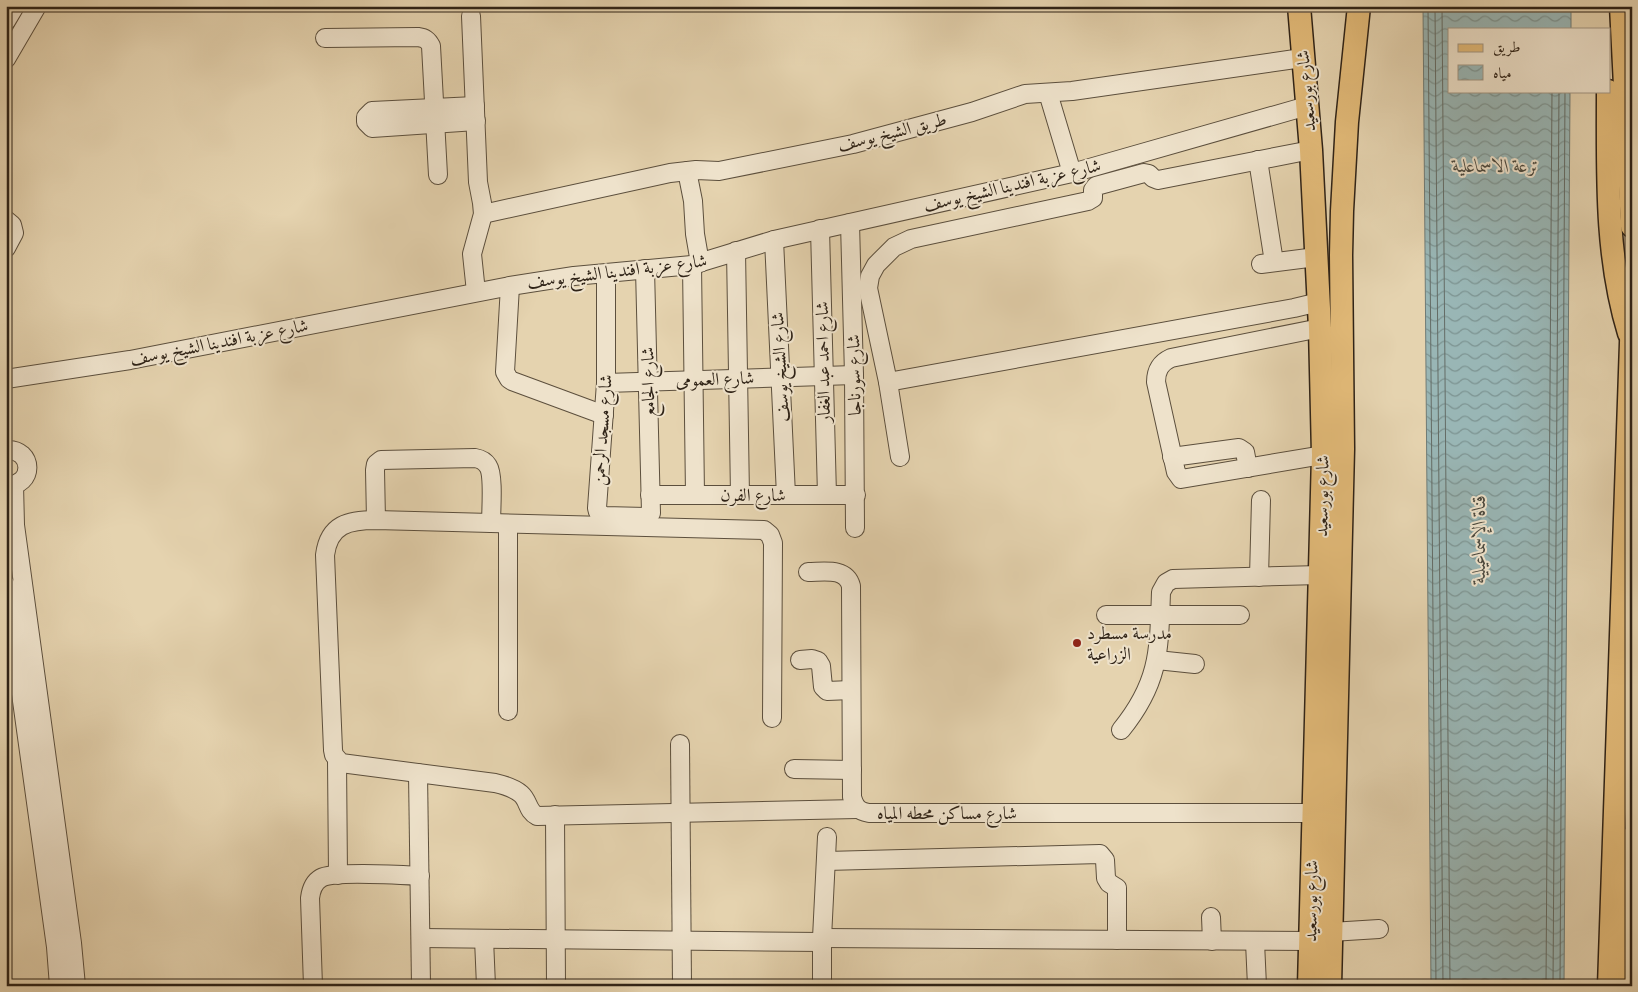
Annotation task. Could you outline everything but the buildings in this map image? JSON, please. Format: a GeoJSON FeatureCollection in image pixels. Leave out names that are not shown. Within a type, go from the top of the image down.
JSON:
{"type":"FeatureCollection","features":[{"type":"Feature","properties":{"kind":"main road","name":"شارع بورسعيد"},"geometry":{"type":"LineString","coordinates":[[1299,6],[1311,150],[1319,302],[1323,455],[1309,986]]}},
{"type":"Feature","properties":{"kind":"main road","name":"شارع بورسعيد"},"geometry":{"type":"LineString","coordinates":[[1330,986],[1344,449],[1342,211],[1347,122],[1359,6]]}},
{"type":"Feature","properties":{"kind":"main road"},"geometry":{"type":"LineString","coordinates":[[1608,6],[1608,28]]}},
{"type":"Feature","properties":{"kind":"main road"},"geometry":{"type":"LineString","coordinates":[[1621,6],[1632,226]]}},
{"type":"Feature","properties":{"kind":"main road"},"geometry":{"type":"LineString","coordinates":[[1608,92],[1608,197],[1615,275],[1621,306],[1630,336]]}},
{"type":"Feature","properties":{"kind":"main road"},"geometry":{"type":"LineString","coordinates":[[1608,986],[1632,314]]}},
{"type":"Feature","properties":{"kind":"main road"},"geometry":{"type":"LineString","coordinates":[[1627,986],[1630,954],[1632,838]]}},
{"type":"Feature","properties":{"kind":"street"},"geometry":{"type":"LineString","coordinates":[[6,20],[15,6]]}},
{"type":"Feature","properties":{"kind":"street"},"geometry":{"type":"LineString","coordinates":[[6,59],[37,6]]}},
{"type":"Feature","properties":{"kind":"street"},"geometry":{"type":"LineString","coordinates":[[471,16],[478,182],[482,203],[482,214],[472,254],[476,292]]}},
{"type":"Feature","properties":{"kind":"street"},"geometry":{"type":"LineString","coordinates":[[325,38],[418,37],[426,39],[431,46],[438,175]]}},
{"type":"Feature","properties":{"kind":"street","name":"طريق الشيخ يوسف"},"geometry":{"type":"LineString","coordinates":[[482,214],[670,173],[686,171],[719,172],[853,144],[972,112],[1025,94],[1072,91],[1302,58]]}},
{"type":"Feature","properties":{"kind":"street"},"geometry":{"type":"LineString","coordinates":[[1048,93],[1072,173]]}},
{"type":"Feature","properties":{"kind":"street","name":"شارع عزبة افندينا الشيخ يوسف"},"geometry":{"type":"LineString","coordinates":[[6,380],[120,361],[510,286],[566,277],[696,264],[774,240],[1072,173],[1307,106]]}},
{"type":"Feature","properties":{"kind":"street"},"geometry":{"type":"LineString","coordinates":[[406,118],[475,113]]}},
{"type":"Feature","properties":{"kind":"street"},"geometry":{"type":"LineString","coordinates":[[900,457],[888,382],[868,288],[870,276],[876,265],[889,250],[899,243],[911,239],[1088,201],[1093,198],[1093,190],[1096,186],[1144,173],[1158,180],[1311,150]]}},
{"type":"Feature","properties":{"kind":"street"},"geometry":{"type":"LineString","coordinates":[[1258,160],[1268,263],[1316,257]]}},
{"type":"Feature","properties":{"kind":"street"},"geometry":{"type":"LineString","coordinates":[[686,171],[693,202],[696,264],[693,380],[695,495]]}},
{"type":"Feature","properties":{"kind":"street"},"geometry":{"type":"LineString","coordinates":[[6,220],[12,225],[14,233],[6,248]]}},
{"type":"Feature","properties":{"kind":"street","name":"شارع سورناجا"},"geometry":{"type":"LineString","coordinates":[[850,223],[856,495],[855,528]]}},
{"type":"Feature","properties":{"kind":"street","name":"شارع احمد عبد الغفار"},"geometry":{"type":"LineString","coordinates":[[820,229],[826,495]]}},
{"type":"Feature","properties":{"kind":"street","name":"شارع الشيخ يوسف"},"geometry":{"type":"LineString","coordinates":[[774,240],[786,495]]}},
{"type":"Feature","properties":{"kind":"street"},"geometry":{"type":"LineString","coordinates":[[736,252],[740,495]]}},
{"type":"Feature","properties":{"kind":"street","name":"شارع الجامع"},"geometry":{"type":"LineString","coordinates":[[645,269],[650,495]]}},
{"type":"Feature","properties":{"kind":"street","name":"شارع مسجد الرحمن"},"geometry":{"type":"LineString","coordinates":[[606,274],[606,383],[598,512],[604,516],[649,516],[651,513],[650,495]]}},
{"type":"Feature","properties":{"kind":"street"},"geometry":{"type":"LineString","coordinates":[[510,286],[506,376],[512,381],[604,415]]}},
{"type":"Feature","properties":{"kind":"street"},"geometry":{"type":"LineString","coordinates":[[888,382],[1319,302]]}},
{"type":"Feature","properties":{"kind":"street"},"geometry":{"type":"LineString","coordinates":[[1320,328],[1175,356],[1163,362],[1156,374],[1156,382],[1172,457],[1238,448],[1245,452],[1248,468],[1323,455]]}},
{"type":"Feature","properties":{"kind":"street","name":"شارع العمومى"},"geometry":{"type":"LineString","coordinates":[[606,383],[854,375]]}},
{"type":"Feature","properties":{"kind":"street"},"geometry":{"type":"LineString","coordinates":[[6,450],[15,450],[27,462],[27,474],[20,482],[10,485],[15,525],[13,596],[45,804],[76,986]]}},
{"type":"Feature","properties":{"kind":"street"},"geometry":{"type":"LineString","coordinates":[[376,520],[375,470],[376,464],[381,460],[475,458],[488,464],[500,523],[508,711]]}},
{"type":"Feature","properties":{"kind":"street","name":"شارع الفرن"},"geometry":{"type":"LineString","coordinates":[[650,495],[856,495]]}},
{"type":"Feature","properties":{"kind":"street"},"geometry":{"type":"LineString","coordinates":[[1259,577],[1261,500]]}},
{"type":"Feature","properties":{"kind":"street"},"geometry":{"type":"LineString","coordinates":[[338,875],[337,760],[332,750],[326,548],[332,535],[343,525],[357,520],[376,520],[760,529],[767,532],[773,543],[772,718]]}},
{"type":"Feature","properties":{"kind":"street","name":"شارع مساكن محطه المياه"},"geometry":{"type":"LineString","coordinates":[[808,572],[838,572],[850,581],[852,797],[854,806],[860,811],[869,814],[1313,813]]}},
{"type":"Feature","properties":{"kind":"street"},"geometry":{"type":"LineString","coordinates":[[1121,730],[1144,697],[1157,660],[1161,592],[1162,587],[1169,581],[1173,579],[1320,575]]}},
{"type":"Feature","properties":{"kind":"street"},"geometry":{"type":"LineString","coordinates":[[1106,615],[1240,615]]}},
{"type":"Feature","properties":{"kind":"street"},"geometry":{"type":"LineString","coordinates":[[800,660],[812,659],[818,661],[821,666],[822,687],[827,691],[851,690]]}},
{"type":"Feature","properties":{"kind":"street"},"geometry":{"type":"LineString","coordinates":[[1157,660],[1195,664]]}},
{"type":"Feature","properties":{"kind":"street"},"geometry":{"type":"LineString","coordinates":[[680,744],[682,986]]}},
{"type":"Feature","properties":{"kind":"street"},"geometry":{"type":"LineString","coordinates":[[337,760],[346,764],[488,781],[506,786],[522,794],[528,808],[538,816],[857,809]]}},
{"type":"Feature","properties":{"kind":"street"},"geometry":{"type":"LineString","coordinates":[[794,768],[852,770]]}},
{"type":"Feature","properties":{"kind":"street"},"geometry":{"type":"LineString","coordinates":[[418,773],[421,986]]}},
{"type":"Feature","properties":{"kind":"street"},"geometry":{"type":"LineString","coordinates":[[45,804],[59,986]]}},
{"type":"Feature","properties":{"kind":"street"},"geometry":{"type":"LineString","coordinates":[[555,815],[556,986]]}},
{"type":"Feature","properties":{"kind":"street"},"geometry":{"type":"LineString","coordinates":[[822,986],[822,940],[827,837]]}},
{"type":"Feature","properties":{"kind":"street"},"geometry":{"type":"LineString","coordinates":[[826,861],[1100,854],[1105,860],[1106,878],[1109,883],[1117,888],[1117,940]]}},
{"type":"Feature","properties":{"kind":"street"},"geometry":{"type":"LineString","coordinates":[[314,986],[311,891],[314,886],[322,878],[332,875],[420,876]]}},
{"type":"Feature","properties":{"kind":"street"},"geometry":{"type":"LineString","coordinates":[[1212,917],[1212,941]]}},
{"type":"Feature","properties":{"kind":"street"},"geometry":{"type":"LineString","coordinates":[[1331,932],[1378,929]]}},
{"type":"Feature","properties":{"kind":"street"},"geometry":{"type":"LineString","coordinates":[[420,938],[1310,941]]}},
{"type":"Feature","properties":{"kind":"street"},"geometry":{"type":"LineString","coordinates":[[484,938],[486,986]]}},
{"type":"Feature","properties":{"kind":"street"},"geometry":{"type":"LineString","coordinates":[[1255,942],[1257,986]]}},
{"type":"Feature","properties":{"kind":"water","name":"ترعة الاسماعلية"},"geometry":{"type":"Polygon","coordinates":[[[1423,6],[1571,6],[1571,28],[1448,28],[1448,92],[1570,92],[1564,986],[1431,986],[1423,6]]]}},
{"type":"Feature","properties":{"kind":"place","name":"مدرسة مسطرد الزراعية"},"geometry":{"type":"Point","coordinates":[1077,643]}},
{"type":"Feature","properties":{"kind":"water label","name":"قناة الإسماعيلية"},"geometry":{"type":"Point","coordinates":[1478,539]}}]}
